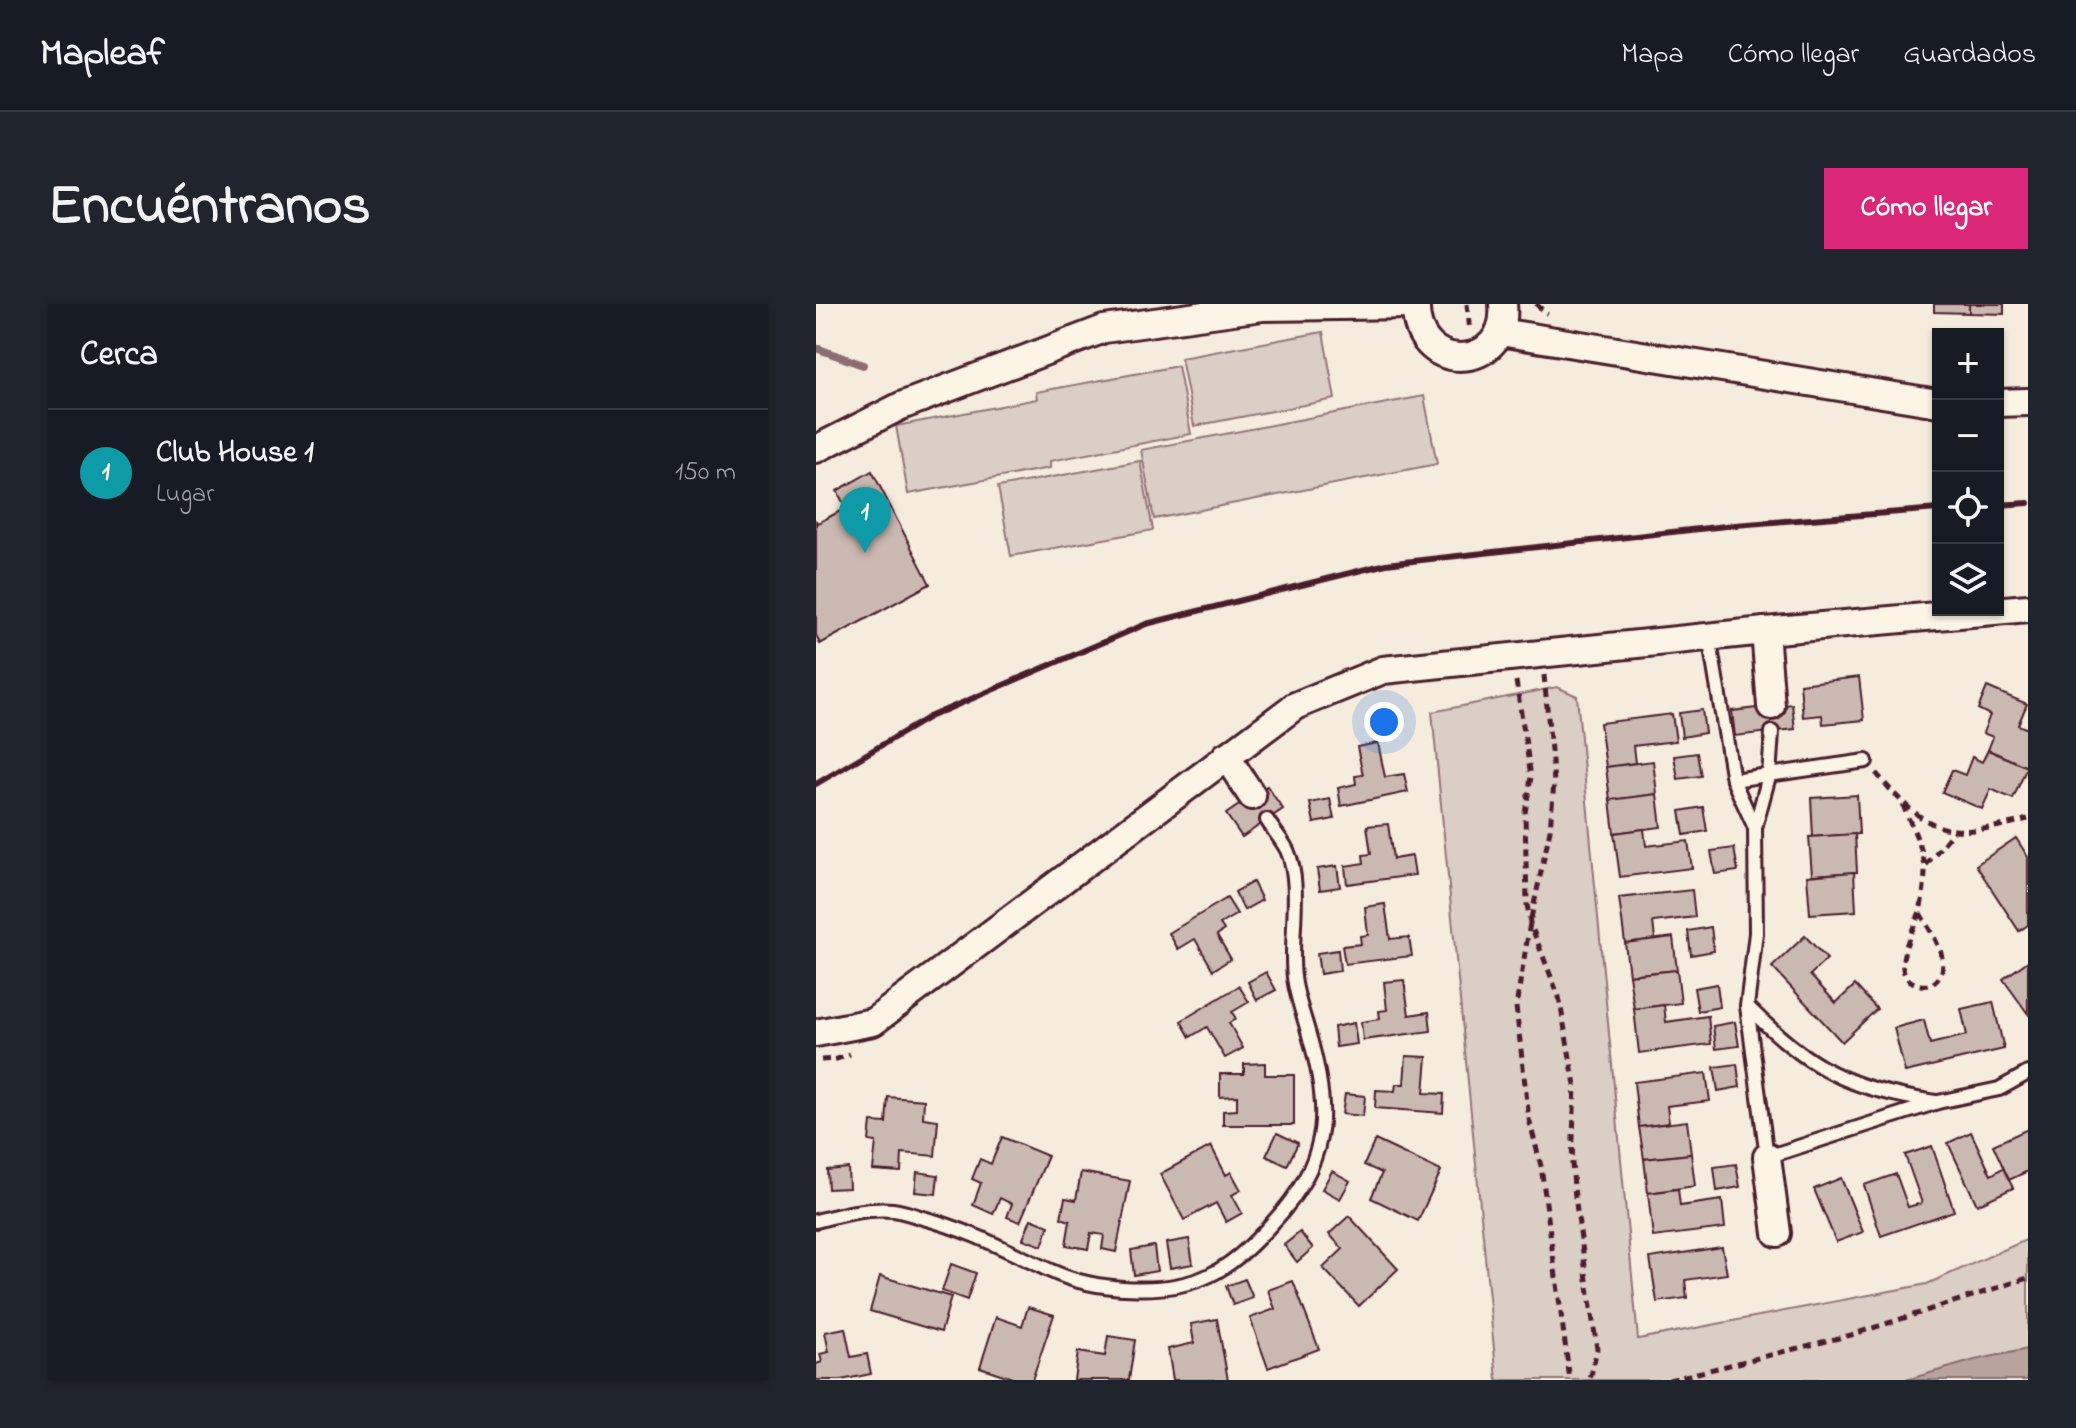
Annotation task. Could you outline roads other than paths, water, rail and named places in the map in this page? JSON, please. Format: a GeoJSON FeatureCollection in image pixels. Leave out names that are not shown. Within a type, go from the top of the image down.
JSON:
{"type":"FeatureCollection","features":[{"type":"Feature","properties":{"kind":"street"},"geometry":{"type":"LineString","coordinates":[[816,449],[901,406],[1104,329],[1262,307],[1416,305],[1416,321],[1421,335],[1431,347],[1445,355],[1460,358],[1489,348],[1500,332],[1504,305]]}},
{"type":"Feature","properties":{"kind":"street"},"geometry":{"type":"LineString","coordinates":[[1500,332],[1932,402]]}},
{"type":"Feature","properties":{"kind":"street"},"geometry":{"type":"LineString","coordinates":[[2004,403],[2028,402]]}},
{"type":"Feature","properties":{"kind":"street"},"geometry":{"type":"LineString","coordinates":[[816,1033],[873,1022],[1295,706],[1383,670],[1709,636],[2028,608]]}},
{"type":"Feature","properties":{"kind":"street"},"geometry":{"type":"LineString","coordinates":[[1765,631],[1772,719]]}},
{"type":"Feature","properties":{"kind":"street"},"geometry":{"type":"LineString","coordinates":[[1226,756],[1252,796]]}},
{"type":"Feature","properties":{"kind":"street"},"geometry":{"type":"LineString","coordinates":[[1767,1157],[1777,1233]]}},
{"type":"Feature","properties":{"kind":"lane"},"geometry":{"type":"LineString","coordinates":[[1709,636],[1733,780],[1755,828]]}},
{"type":"Feature","properties":{"kind":"lane"},"geometry":{"type":"LineString","coordinates":[[1772,719],[1769,776],[1755,828],[1756,933],[1747,1006],[1767,1157],[1938,1102],[1999,1089],[2028,1073]]}},
{"type":"Feature","properties":{"kind":"lane"},"geometry":{"type":"LineString","coordinates":[[1733,780],[1866,761]]}},
{"type":"Feature","properties":{"kind":"lane"},"geometry":{"type":"LineString","coordinates":[[816,1221],[853,1211],[895,1210],[953,1226],[999,1244],[1055,1273],[1101,1287],[1133,1289],[1175,1284],[1210,1275],[1245,1250],[1295,1196],[1315,1158],[1324,1118],[1321,1078],[1294,978],[1294,883],[1288,852],[1267,820]]}},
{"type":"Feature","properties":{"kind":"lane"},"geometry":{"type":"LineString","coordinates":[[1747,1006],[1784,1042],[1805,1058],[1837,1075],[1878,1092],[1938,1102]]}},
{"type":"Feature","properties":{"kind":"waterway"},"geometry":{"type":"LineString","coordinates":[[816,348],[863,365]]}},
{"type":"Feature","properties":{"kind":"railway"},"geometry":{"type":"LineString","coordinates":[[2004,505],[2028,503]]}},
{"type":"Feature","properties":{"kind":"railway"},"geometry":{"type":"LineString","coordinates":[[816,784],[929,717],[1146,624],[1386,564],[1735,525],[1932,509]]}},
{"type":"Feature","properties":{"kind":"place","name":"Club House 1"},"geometry":{"type":"Point","coordinates":[865,553]}}]}
